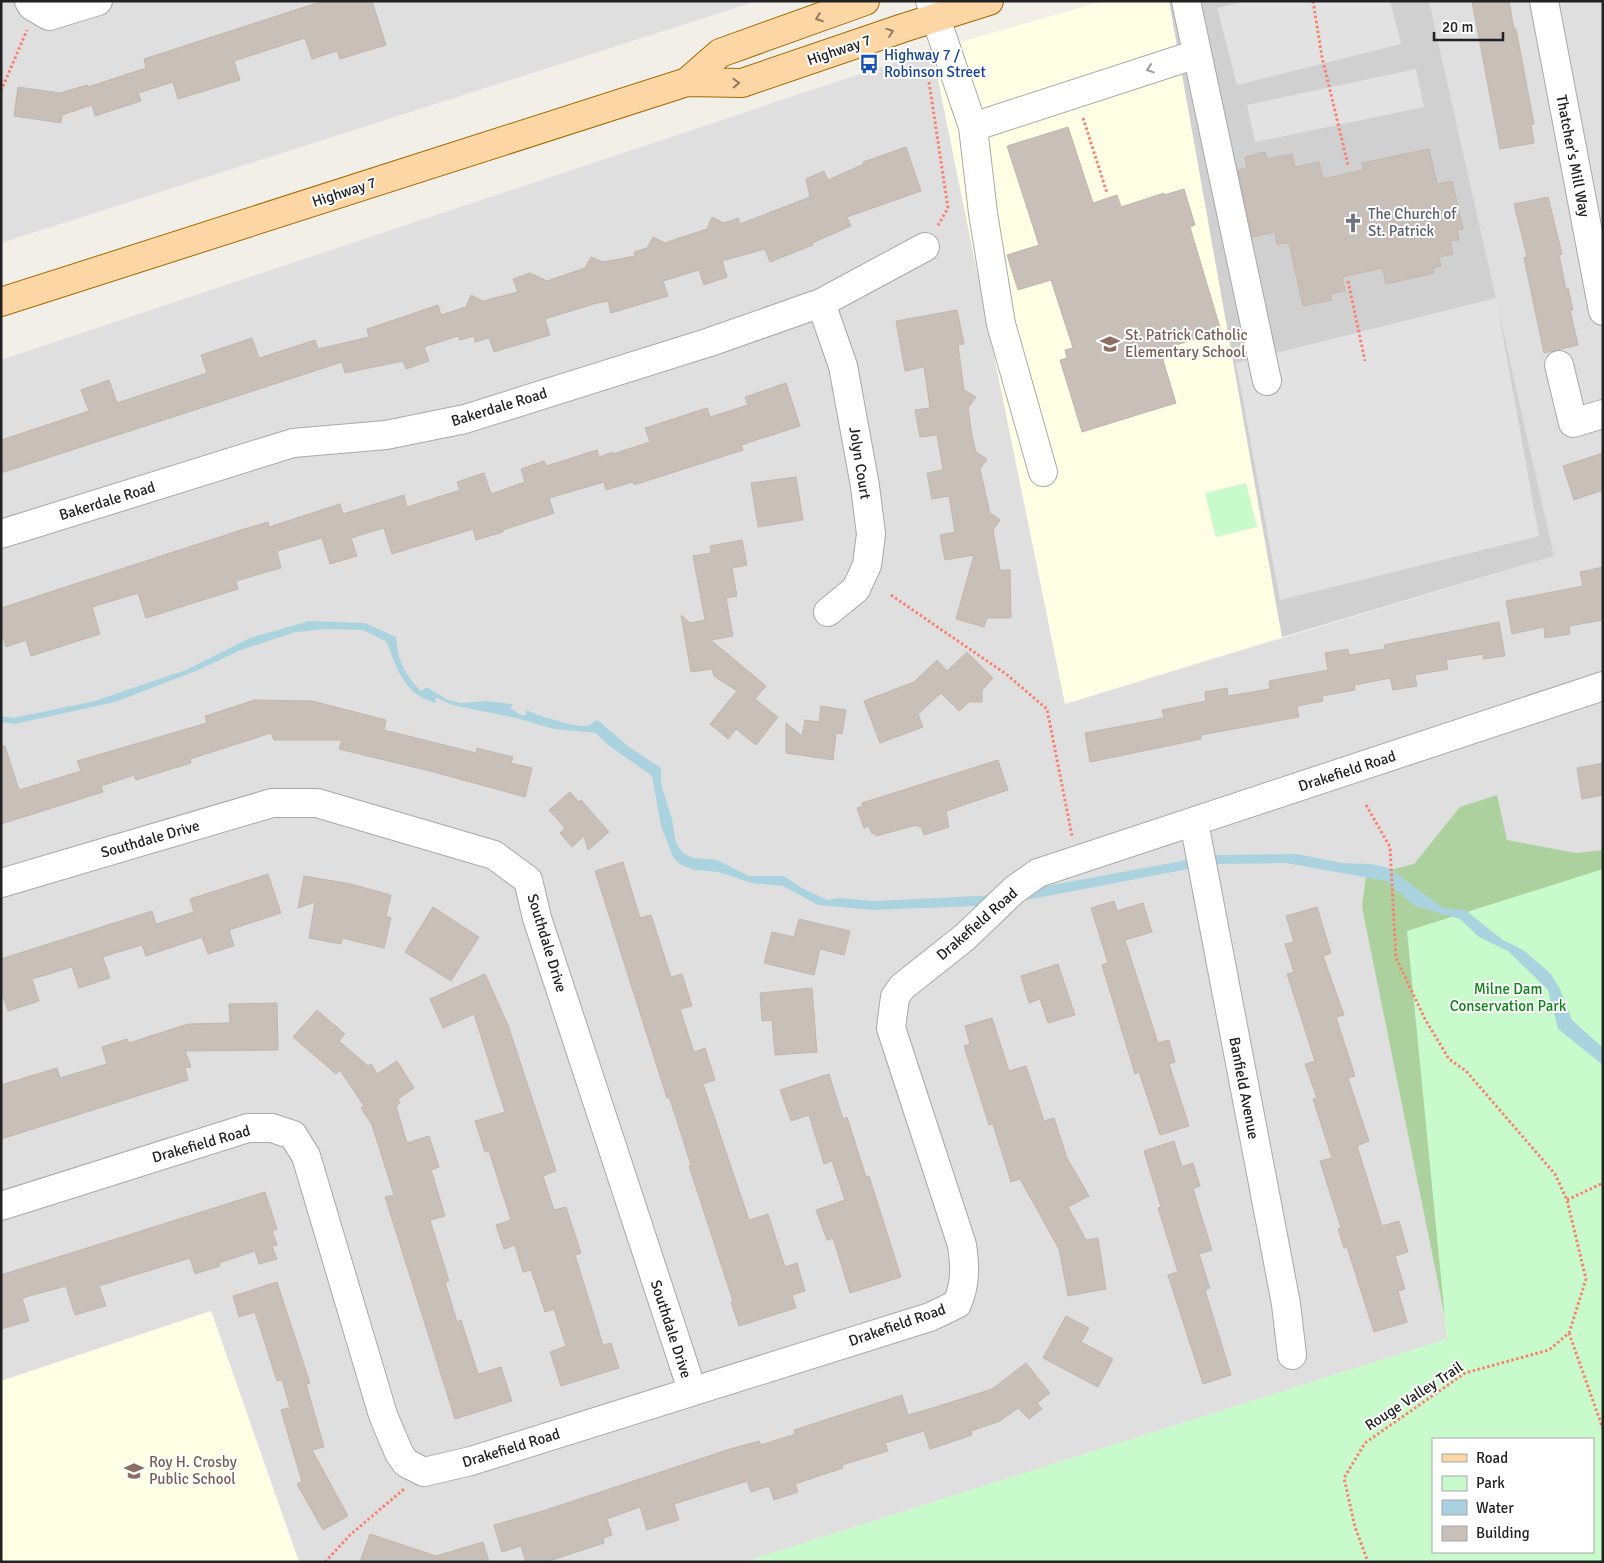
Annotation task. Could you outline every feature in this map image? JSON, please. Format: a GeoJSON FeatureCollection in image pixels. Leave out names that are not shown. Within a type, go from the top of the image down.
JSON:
{"type":"FeatureCollection","features":[{"type":"Feature","properties":{"kind":"main road","name":"Highway 7"},"geometry":{"type":"LineString","coordinates":[[687,82],[720,53],[865,1]]}},
{"type":"Feature","properties":{"kind":"main road","name":"Highway 7"},"geometry":{"type":"LineString","coordinates":[[1,302],[687,82],[742,84],[933,10],[989,1]]}},
{"type":"Feature","properties":{"kind":"street"},"geometry":{"type":"LineString","coordinates":[[33,5],[49,16],[98,1]]}},
{"type":"Feature","properties":{"kind":"street"},"geometry":{"type":"LineString","coordinates":[[1186,1],[1267,381]]}},
{"type":"Feature","properties":{"kind":"street","name":"Thatcher's Mill Way"},"geometry":{"type":"LineString","coordinates":[[1544,1],[1603,311]]}},
{"type":"Feature","properties":{"kind":"street"},"geometry":{"type":"LineString","coordinates":[[933,10],[973,127],[1001,324],[1043,472]]}},
{"type":"Feature","properties":{"kind":"street"},"geometry":{"type":"LineString","coordinates":[[973,127],[1197,54]]}},
{"type":"Feature","properties":{"kind":"street","name":"Bakerdale Road"},"geometry":{"type":"LineString","coordinates":[[1,534],[293,443],[386,435],[465,419],[710,342],[821,303],[925,247]]}},
{"type":"Feature","properties":{"kind":"street","name":"Jolyn Court"},"geometry":{"type":"LineString","coordinates":[[821,303],[844,366],[865,486],[871,534],[867,565],[856,589],[828,612]]}},
{"type":"Feature","properties":{"kind":"street"},"geometry":{"type":"LineString","coordinates":[[1559,365],[1573,423],[1603,414]]}},
{"type":"Feature","properties":{"kind":"street","name":"Drakefield Road"},"geometry":{"type":"LineString","coordinates":[[1,1206],[248,1128],[272,1128],[293,1135],[306,1156],[383,1415],[406,1464],[424,1472],[471,1461],[930,1316],[958,1304],[965,1286],[962,1245],[897,1052],[891,1028],[893,1004],[902,987],[965,937],[1014,890],[1038,873],[1603,686]]}},
{"type":"Feature","properties":{"kind":"street","name":"Southdale Drive"},"geometry":{"type":"LineString","coordinates":[[1,884],[272,803],[317,803],[494,855],[528,880],[537,918],[692,1390]]}},
{"type":"Feature","properties":{"kind":"street","name":"Banfield Avenue"},"geometry":{"type":"LineString","coordinates":[[1194,822],[1252,1135],[1284,1294],[1292,1355]]}},
{"type":"Feature","properties":{"kind":"path"},"geometry":{"type":"LineString","coordinates":[[1313,1],[1322,57],[1348,165]]}},
{"type":"Feature","properties":{"kind":"path"},"geometry":{"type":"LineString","coordinates":[[1,91],[33,5]]}},
{"type":"Feature","properties":{"kind":"path"},"geometry":{"type":"LineString","coordinates":[[925,247],[948,208],[928,77]]}},
{"type":"Feature","properties":{"kind":"path"},"geometry":{"type":"LineString","coordinates":[[1074,94],[1107,193]]}},
{"type":"Feature","properties":{"kind":"path"},"geometry":{"type":"LineString","coordinates":[[1348,281],[1364,361]]}},
{"type":"Feature","properties":{"kind":"path"},"geometry":{"type":"LineString","coordinates":[[891,595],[1006,674],[1047,708],[1076,861]]}},
{"type":"Feature","properties":{"kind":"path"},"geometry":{"type":"LineString","coordinates":[[1366,805],[1390,847],[1396,958],[1425,1019],[1448,1059],[1466,1071],[1549,1165],[1567,1200],[1586,1279],[1569,1333],[1603,1429]]}},
{"type":"Feature","properties":{"kind":"path"},"geometry":{"type":"LineString","coordinates":[[1567,1200],[1603,1183]]}},
{"type":"Feature","properties":{"kind":"path","name":"Rouge Valley Trail"},"geometry":{"type":"LineString","coordinates":[[1368,1562],[1355,1527],[1344,1478],[1365,1442],[1465,1373],[1549,1350],[1569,1333]]}},
{"type":"Feature","properties":{"kind":"path"},"geometry":{"type":"LineString","coordinates":[[325,1562],[350,1535],[424,1472]]}},
{"type":"Feature","properties":{"kind":"shaded area"},"geometry":{"type":"Polygon","coordinates":[[[1,1],[757,1],[1,243],[1,1]]]}},
{"type":"Feature","properties":{"kind":"shaded area","name":"St. Patrick Catholic Elementary School"},"geometry":{"type":"Polygon","coordinates":[[[1104,1],[1169,1],[1282,637],[1065,704],[932,50],[1104,1]]]}},
{"type":"Feature","properties":{"kind":"shaded area"},"geometry":{"type":"Polygon","coordinates":[[[1169,1],[1429,1],[1554,556],[1282,637],[1169,1]]]}},
{"type":"Feature","properties":{"kind":"shaded area"},"geometry":{"type":"Polygon","coordinates":[[[1246,1],[1390,1],[1401,44],[1237,85],[1217,8],[1246,1]]]}},
{"type":"Feature","properties":{"kind":"shaded area"},"geometry":{"type":"Polygon","coordinates":[[[1429,1],[1603,1],[1603,869],[1407,931],[1447,1339],[744,1562],[299,1562],[211,1311],[1,1381],[1,360],[932,50],[1065,704],[1554,556],[1429,1]]]}},
{"type":"Feature","properties":{"kind":"shaded area"},"geometry":{"type":"Polygon","coordinates":[[[1416,69],[1424,107],[1255,142],[1247,105],[1416,69]]]}},
{"type":"Feature","properties":{"kind":"shaded area"},"geometry":{"type":"Polygon","coordinates":[[[1496,298],[1539,536],[1280,600],[1236,363],[1496,298]]]}},
{"type":"Feature","properties":{"kind":"shaded area","name":"Roy H. Crosby Public School"},"geometry":{"type":"Polygon","coordinates":[[[211,1311],[299,1562],[1,1562],[1,1381],[211,1311]]]}},
{"type":"Feature","properties":{"kind":"green space"},"geometry":{"type":"Polygon","coordinates":[[[1246,483],[1257,527],[1216,537],[1205,493],[1246,483]]]}},
{"type":"Feature","properties":{"kind":"green space"},"geometry":{"type":"Polygon","coordinates":[[[1497,795],[1507,840],[1576,853],[1603,850],[1603,1355],[1445,1317],[1362,907],[1366,876],[1414,864],[1460,807],[1497,795]]]}},
{"type":"Feature","properties":{"kind":"green space","name":"Milne Dam Conservation Park"},"geometry":{"type":"Polygon","coordinates":[[[1603,869],[1603,1562],[744,1562],[1447,1339],[1407,931],[1603,869]]]}},
{"type":"Feature","properties":{"kind":"water"},"geometry":{"type":"Polygon","coordinates":[[[309,621],[365,623],[396,637],[398,653],[403,666],[410,679],[421,691],[428,688],[448,700],[462,703],[486,701],[513,704],[510,708],[521,715],[526,715],[526,710],[546,718],[573,725],[587,726],[596,720],[600,722],[629,747],[661,768],[661,784],[672,819],[676,843],[683,853],[693,858],[717,860],[749,876],[784,876],[802,888],[827,900],[840,898],[874,901],[998,895],[1214,855],[1297,854],[1342,863],[1371,864],[1389,868],[1443,908],[1465,910],[1503,940],[1523,950],[1550,973],[1560,989],[1572,1020],[1603,1048],[1603,1065],[1558,1029],[1548,990],[1508,951],[1479,937],[1460,919],[1415,906],[1386,881],[1286,863],[1214,864],[1000,905],[873,910],[818,905],[783,886],[752,883],[718,872],[695,870],[681,865],[674,859],[661,826],[652,776],[608,745],[596,733],[554,729],[516,718],[452,705],[437,698],[435,698],[436,703],[425,699],[403,680],[387,642],[363,630],[327,629],[295,632],[241,650],[196,671],[115,702],[15,724],[1,722],[1,716],[13,718],[95,701],[186,670],[250,638],[309,621]]]}},
{"type":"Feature","properties":{"kind":"building"},"geometry":{"type":"Polygon","coordinates":[[[323,1],[372,1],[386,45],[340,59],[337,51],[312,59],[305,38],[234,61],[240,80],[178,99],[173,82],[138,93],[141,101],[95,116],[92,105],[62,115],[61,123],[14,116],[18,87],[60,93],[87,85],[88,87],[146,68],[144,59],[323,1]]]}},
{"type":"Feature","properties":{"kind":"building"},"geometry":{"type":"Polygon","coordinates":[[[1472,1],[1509,1],[1534,124],[1531,125],[1534,143],[1500,149],[1472,1]]]}},
{"type":"Feature","properties":{"kind":"building"},"geometry":{"type":"Polygon","coordinates":[[[1068,127],[1093,203],[1117,195],[1121,207],[1164,193],[1164,195],[1184,189],[1195,225],[1190,227],[1221,331],[1170,347],[1163,360],[1176,403],[1082,432],[1060,360],[1067,358],[1065,350],[1073,348],[1051,280],[1018,290],[1007,255],[1039,245],[1007,146],[1068,127]]]}},
{"type":"Feature","properties":{"kind":"building"},"geometry":{"type":"Polygon","coordinates":[[[906,147],[921,191],[847,217],[851,226],[812,243],[813,245],[770,262],[765,249],[722,261],[727,277],[704,285],[699,270],[663,281],[668,296],[611,313],[608,301],[545,319],[550,335],[494,352],[489,338],[475,342],[474,336],[460,340],[458,336],[424,347],[429,361],[406,369],[403,361],[345,373],[342,362],[1,473],[1,440],[89,411],[81,390],[109,380],[117,403],[207,373],[201,355],[252,338],[259,358],[315,340],[318,349],[369,337],[367,329],[438,305],[441,315],[466,307],[471,295],[483,301],[518,292],[513,279],[530,273],[547,281],[585,268],[591,257],[603,262],[635,256],[634,252],[647,248],[653,237],[665,243],[707,229],[712,217],[724,223],[738,218],[740,224],[810,197],[806,179],[824,171],[828,180],[864,164],[863,162],[906,147]]]}},
{"type":"Feature","properties":{"kind":"building","name":"The Church of St. Patrick"},"geometry":{"type":"Polygon","coordinates":[[[1429,149],[1437,184],[1452,181],[1463,229],[1457,230],[1459,240],[1450,241],[1453,254],[1439,257],[1441,266],[1433,268],[1434,273],[1386,284],[1383,268],[1342,277],[1345,291],[1330,294],[1332,300],[1303,306],[1289,243],[1277,244],[1275,232],[1252,237],[1238,170],[1247,168],[1245,157],[1265,152],[1267,159],[1292,154],[1295,167],[1319,162],[1323,179],[1363,170],[1362,163],[1429,149]]]}},
{"type":"Feature","properties":{"kind":"building"},"geometry":{"type":"Polygon","coordinates":[[[1548,197],[1562,254],[1559,255],[1566,289],[1568,288],[1573,310],[1570,310],[1578,345],[1544,353],[1524,258],[1527,257],[1514,204],[1548,197]]]}},
{"type":"Feature","properties":{"kind":"building"},"geometry":{"type":"Polygon","coordinates":[[[957,310],[964,344],[958,345],[964,390],[976,397],[968,408],[972,436],[976,452],[987,459],[980,469],[990,513],[1000,520],[993,530],[1000,570],[1010,570],[1011,618],[987,618],[984,627],[956,619],[974,555],[945,560],[940,535],[955,532],[949,496],[932,499],[927,473],[943,470],[937,435],[920,437],[915,410],[930,408],[924,367],[905,371],[896,321],[957,310]]]}},
{"type":"Feature","properties":{"kind":"building"},"geometry":{"type":"Polygon","coordinates":[[[786,383],[800,426],[741,445],[743,450],[634,485],[633,482],[606,490],[604,482],[549,498],[554,513],[503,530],[503,532],[476,540],[473,529],[392,554],[384,528],[351,538],[357,556],[330,564],[322,538],[277,551],[281,568],[236,581],[238,589],[146,618],[138,593],[92,607],[100,634],[31,656],[26,640],[6,647],[1,630],[1,608],[241,530],[268,522],[269,527],[340,504],[343,514],[404,495],[407,507],[460,490],[457,482],[484,473],[491,494],[525,482],[521,469],[544,461],[546,466],[597,450],[599,457],[650,442],[645,428],[707,408],[710,417],[748,405],[745,397],[786,383]]]}},
{"type":"Feature","properties":{"kind":"building"},"geometry":{"type":"Polygon","coordinates":[[[1603,453],[1603,490],[1574,500],[1563,466],[1603,453]]]}},
{"type":"Feature","properties":{"kind":"building"},"geometry":{"type":"Polygon","coordinates":[[[796,477],[803,520],[758,527],[751,483],[796,477]]]}},
{"type":"Feature","properties":{"kind":"building"},"geometry":{"type":"Polygon","coordinates":[[[742,540],[747,565],[732,568],[737,596],[726,598],[733,636],[711,640],[766,686],[755,699],[778,717],[756,745],[736,729],[728,739],[710,724],[737,691],[714,676],[712,669],[691,672],[681,615],[690,623],[705,620],[693,556],[711,553],[710,546],[742,540]]]}},
{"type":"Feature","properties":{"kind":"building"},"geometry":{"type":"Polygon","coordinates":[[[1603,567],[1603,620],[1569,626],[1570,634],[1545,638],[1544,627],[1512,634],[1506,601],[1583,586],[1580,572],[1603,567]]]}},
{"type":"Feature","properties":{"kind":"building"},"geometry":{"type":"Polygon","coordinates":[[[1499,622],[1505,656],[1483,659],[1483,654],[1446,660],[1448,669],[1415,675],[1417,686],[1393,690],[1390,678],[1354,685],[1355,690],[1322,696],[1323,701],[1297,706],[1299,717],[1201,735],[1201,739],[1090,762],[1085,733],[1164,718],[1162,710],[1206,701],[1205,692],[1227,688],[1228,696],[1270,689],[1269,681],[1328,670],[1325,653],[1348,649],[1349,655],[1385,649],[1384,645],[1499,622]]]}},
{"type":"Feature","properties":{"kind":"building"},"geometry":{"type":"Polygon","coordinates":[[[967,652],[993,678],[982,690],[982,702],[969,702],[959,711],[941,693],[918,714],[923,727],[880,743],[864,701],[914,682],[937,660],[947,671],[967,652]]]}},
{"type":"Feature","properties":{"kind":"building"},"geometry":{"type":"Polygon","coordinates":[[[255,700],[312,701],[386,720],[384,730],[476,753],[477,748],[513,757],[511,763],[532,768],[525,797],[339,749],[342,740],[274,740],[271,733],[190,759],[191,763],[136,780],[134,775],[101,786],[103,792],[1,824],[1,746],[5,746],[19,790],[81,771],[77,761],[207,723],[205,716],[255,700]]]}},
{"type":"Feature","properties":{"kind":"building"},"geometry":{"type":"Polygon","coordinates":[[[821,706],[846,710],[842,734],[836,733],[833,760],[786,753],[786,723],[802,736],[805,720],[819,722],[821,706]]]}},
{"type":"Feature","properties":{"kind":"building"},"geometry":{"type":"Polygon","coordinates":[[[998,760],[1008,790],[946,811],[949,827],[924,835],[921,826],[918,827],[917,825],[876,836],[875,833],[872,834],[869,826],[864,828],[857,808],[863,806],[862,803],[998,760]]]}},
{"type":"Feature","properties":{"kind":"building"},"geometry":{"type":"Polygon","coordinates":[[[1603,763],[1603,795],[1582,799],[1577,768],[1603,763]]]}},
{"type":"Feature","properties":{"kind":"building"},"geometry":{"type":"Polygon","coordinates":[[[570,792],[579,802],[581,800],[609,832],[588,850],[584,836],[572,847],[560,833],[565,828],[549,810],[570,792]]]}},
{"type":"Feature","properties":{"kind":"building"},"geometry":{"type":"Polygon","coordinates":[[[623,862],[640,918],[651,915],[671,977],[682,974],[692,1006],[680,1009],[694,1052],[705,1048],[715,1080],[703,1084],[749,1220],[768,1214],[785,1267],[797,1263],[805,1291],[792,1295],[796,1308],[739,1326],[731,1302],[733,1301],[689,1166],[691,1165],[669,1097],[667,1098],[595,871],[623,862]]]}},
{"type":"Feature","properties":{"kind":"building"},"geometry":{"type":"Polygon","coordinates":[[[268,874],[281,913],[229,930],[234,946],[208,954],[202,937],[146,956],[142,945],[105,956],[103,958],[110,978],[79,988],[72,967],[32,979],[39,1001],[8,1011],[1,991],[1,959],[152,911],[156,924],[194,912],[190,899],[268,874]]]}},
{"type":"Feature","properties":{"kind":"building"},"geometry":{"type":"Polygon","coordinates":[[[304,876],[351,884],[391,895],[386,916],[391,918],[384,948],[342,938],[341,944],[309,938],[315,902],[298,908],[304,876]]]}},
{"type":"Feature","properties":{"kind":"building"},"geometry":{"type":"Polygon","coordinates":[[[1114,901],[1117,911],[1143,903],[1152,932],[1125,940],[1158,1043],[1169,1040],[1175,1062],[1169,1064],[1189,1126],[1160,1135],[1139,1072],[1135,1074],[1102,965],[1108,963],[1091,908],[1114,901]]]}},
{"type":"Feature","properties":{"kind":"building"},"geometry":{"type":"Polygon","coordinates":[[[433,907],[479,937],[451,981],[405,952],[433,907]]]}},
{"type":"Feature","properties":{"kind":"building"},"geometry":{"type":"Polygon","coordinates":[[[1317,907],[1331,953],[1323,956],[1344,1015],[1336,1017],[1355,1076],[1348,1078],[1369,1141],[1357,1146],[1382,1226],[1399,1221],[1408,1252],[1395,1256],[1405,1289],[1398,1291],[1407,1322],[1374,1332],[1347,1247],[1344,1248],[1338,1229],[1341,1228],[1320,1161],[1332,1158],[1313,1099],[1317,1098],[1305,1064],[1315,1061],[1287,974],[1294,972],[1285,944],[1294,942],[1286,916],[1317,907]]]}},
{"type":"Feature","properties":{"kind":"building"},"geometry":{"type":"Polygon","coordinates":[[[799,919],[850,931],[844,955],[820,949],[814,975],[764,963],[772,932],[794,937],[799,919]]]}},
{"type":"Feature","properties":{"kind":"building"},"geometry":{"type":"Polygon","coordinates":[[[1058,964],[1075,1015],[1048,1023],[1040,999],[1029,1003],[1021,976],[1058,964]]]}},
{"type":"Feature","properties":{"kind":"building"},"geometry":{"type":"Polygon","coordinates":[[[485,974],[508,1025],[556,1171],[543,1176],[554,1210],[566,1207],[581,1253],[575,1255],[603,1345],[611,1343],[619,1368],[561,1386],[550,1352],[566,1346],[554,1309],[545,1312],[531,1270],[523,1272],[515,1245],[504,1249],[496,1225],[511,1220],[489,1151],[485,1152],[475,1121],[505,1112],[474,1014],[443,1028],[430,999],[485,974]]]}},
{"type":"Feature","properties":{"kind":"building"},"geometry":{"type":"Polygon","coordinates":[[[812,988],[817,1052],[775,1055],[772,1020],[762,1021],[760,993],[812,988]]]}},
{"type":"Feature","properties":{"kind":"building"},"geometry":{"type":"Polygon","coordinates":[[[277,1003],[278,1050],[185,1051],[191,1067],[185,1068],[188,1080],[1,1139],[1,1085],[57,1068],[60,1078],[107,1064],[102,1047],[127,1039],[129,1043],[188,1024],[230,1023],[229,1004],[277,1003]]]}},
{"type":"Feature","properties":{"kind":"building"},"geometry":{"type":"Polygon","coordinates":[[[317,1010],[345,1034],[339,1041],[368,1066],[371,1064],[377,1074],[397,1061],[414,1088],[398,1099],[400,1103],[396,1106],[407,1143],[429,1136],[439,1167],[431,1170],[445,1216],[430,1220],[449,1281],[445,1282],[457,1322],[461,1320],[478,1374],[501,1367],[512,1401],[455,1419],[385,1197],[394,1195],[372,1125],[361,1108],[364,1106],[340,1070],[336,1074],[293,1037],[317,1010]]]}},
{"type":"Feature","properties":{"kind":"building"},"geometry":{"type":"Polygon","coordinates":[[[992,1018],[1009,1071],[1026,1066],[1044,1121],[1054,1118],[1067,1158],[1089,1196],[1068,1207],[1086,1240],[1098,1238],[1106,1289],[1068,1296],[1059,1249],[1020,1179],[1011,1182],[993,1124],[989,1125],[964,1046],[970,1044],[965,1026],[992,1018]]]}},
{"type":"Feature","properties":{"kind":"building"},"geometry":{"type":"Polygon","coordinates":[[[829,1074],[843,1119],[847,1117],[866,1177],[869,1176],[901,1277],[850,1293],[833,1238],[827,1240],[816,1210],[845,1200],[832,1161],[824,1164],[809,1115],[791,1121],[780,1090],[829,1074]]]}},
{"type":"Feature","properties":{"kind":"building"},"geometry":{"type":"Polygon","coordinates":[[[1174,1141],[1182,1167],[1193,1163],[1200,1186],[1193,1189],[1212,1250],[1199,1254],[1210,1288],[1205,1290],[1231,1375],[1203,1384],[1168,1275],[1178,1272],[1158,1208],[1161,1207],[1144,1151],[1174,1141]]]}},
{"type":"Feature","properties":{"kind":"building"},"geometry":{"type":"Polygon","coordinates":[[[265,1192],[277,1229],[272,1231],[277,1245],[272,1246],[277,1259],[259,1264],[255,1251],[219,1263],[220,1266],[195,1274],[190,1258],[99,1286],[106,1306],[75,1315],[66,1286],[22,1298],[29,1321],[1,1329],[1,1275],[265,1192]]]}},
{"type":"Feature","properties":{"kind":"building"},"geometry":{"type":"Polygon","coordinates":[[[277,1282],[310,1383],[306,1384],[324,1447],[312,1450],[348,1516],[323,1530],[297,1484],[302,1482],[281,1410],[288,1408],[292,1415],[282,1380],[277,1381],[255,1312],[239,1317],[233,1296],[277,1282]]]}},
{"type":"Feature","properties":{"kind":"building"},"geometry":{"type":"Polygon","coordinates":[[[1066,1316],[1089,1328],[1081,1342],[1113,1359],[1098,1387],[1043,1358],[1066,1316]]]}},
{"type":"Feature","properties":{"kind":"building"},"geometry":{"type":"Polygon","coordinates":[[[1026,1363],[1050,1393],[1037,1403],[1042,1409],[1029,1419],[1018,1408],[1000,1421],[971,1431],[972,1435],[930,1449],[924,1431],[885,1443],[888,1451],[842,1465],[843,1468],[795,1484],[798,1492],[774,1500],[769,1486],[751,1492],[747,1481],[674,1504],[679,1520],[647,1530],[640,1507],[607,1519],[612,1535],[603,1538],[604,1543],[546,1562],[526,1562],[521,1546],[502,1552],[494,1525],[546,1510],[730,1449],[759,1441],[761,1445],[795,1434],[794,1430],[902,1395],[908,1415],[936,1407],[992,1389],[1026,1363]]]}},
{"type":"Feature","properties":{"kind":"building"},"geometry":{"type":"Polygon","coordinates":[[[370,1534],[436,1556],[483,1542],[489,1562],[360,1562],[370,1534]]]}},
{"type":"Feature","properties":{"kind":"place","name":"Highway 7 / Robinson Street"},"geometry":{"type":"Point","coordinates":[869,64]}},
{"type":"Feature","properties":{"kind":"place","name":"The Church of St. Patrick"},"geometry":{"type":"Point","coordinates":[1353,223]}},
{"type":"Feature","properties":{"kind":"place","name":"St. Patrick Catholic Elementary School"},"geometry":{"type":"Point","coordinates":[1110,344]}},
{"type":"Feature","properties":{"kind":"place","name":"Roy H. Crosby Public School"},"geometry":{"type":"Point","coordinates":[134,1471]}}]}
